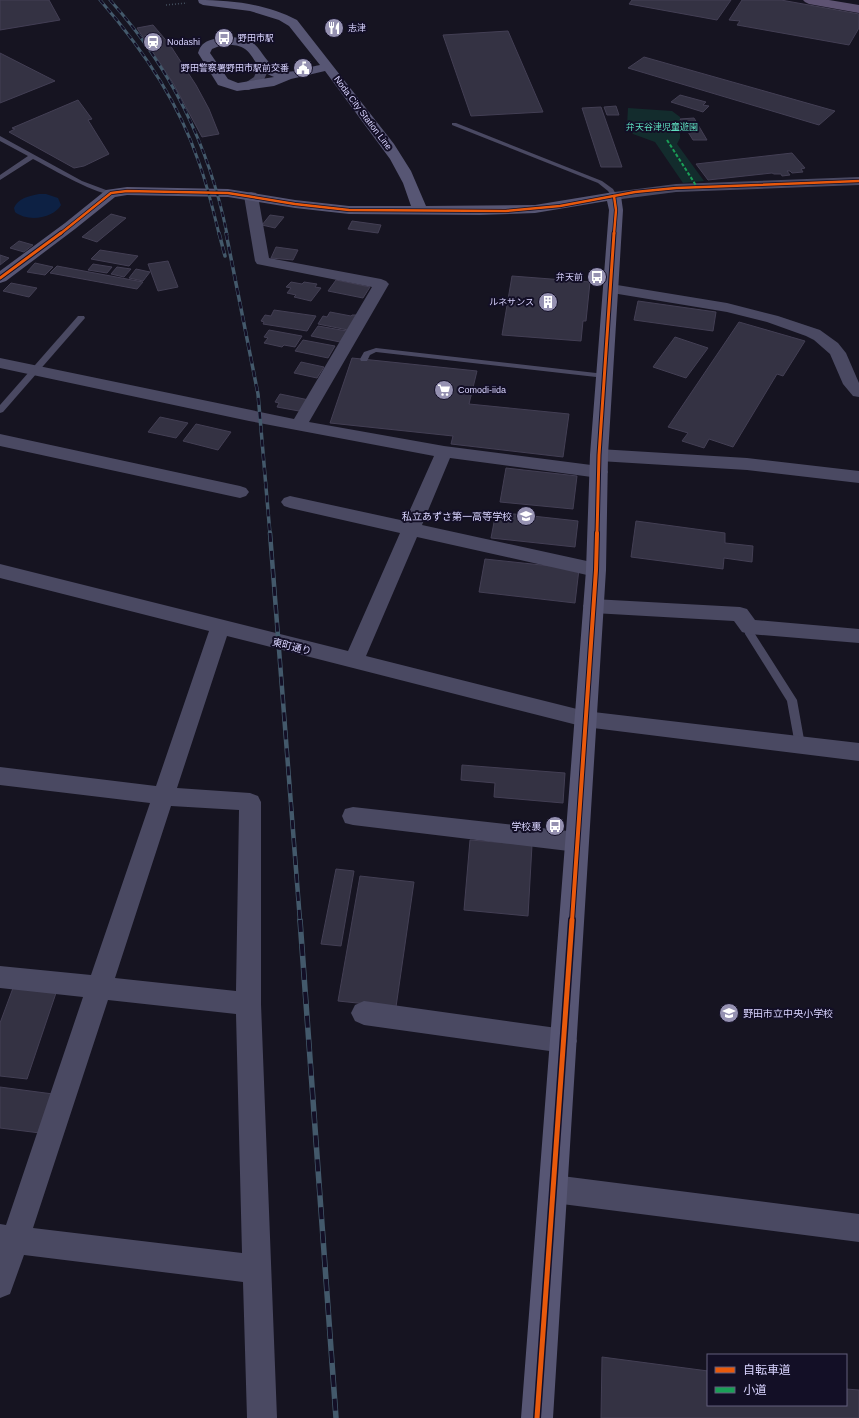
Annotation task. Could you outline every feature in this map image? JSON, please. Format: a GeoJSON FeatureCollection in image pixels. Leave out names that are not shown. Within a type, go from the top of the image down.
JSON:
{"type":"FeatureCollection","features":[{"type":"Feature","properties":{"kind":"main road"},"geometry":{"type":"LineString","coordinates":[[809,0],[859,9]]}},
{"type":"Feature","properties":{"kind":"street","name":"Noda City Station Line"},"geometry":{"type":"LineString","coordinates":[[204,1],[268,12],[282,16],[293,23],[396,157],[413,189],[420,210]]}},
{"type":"Feature","properties":{"kind":"street"},"geometry":{"type":"LineString","coordinates":[[287,76],[271,72],[264,66],[249,45],[228,41],[212,44],[207,47],[204,53],[223,82],[237,87],[274,82],[287,76],[328,68]]}},
{"type":"Feature","properties":{"kind":"street"},"geometry":{"type":"LineString","coordinates":[[245,87],[259,79],[264,66]]}},
{"type":"Feature","properties":{"kind":"street"},"geometry":{"type":"LineString","coordinates":[[0,278],[70,226],[111,193],[127,191],[228,193],[295,204],[342,209],[506,211],[534,209],[676,188],[859,181]]}},
{"type":"Feature","properties":{"kind":"street"},"geometry":{"type":"LineString","coordinates":[[251,196],[262,261],[381,284],[298,425]]}},
{"type":"Feature","properties":{"kind":"street"},"geometry":{"type":"LineString","coordinates":[[537,1418],[596,570],[599,463],[616,210],[614,196]]}},
{"type":"Feature","properties":{"kind":"street"},"geometry":{"type":"LineString","coordinates":[[611,289],[748,311],[780,321],[818,336],[837,351],[844,365],[847,378],[854,389],[859,392]]}},
{"type":"Feature","properties":{"kind":"street"},"geometry":{"type":"LineString","coordinates":[[0,363],[248,416],[444,452],[599,463],[747,464],[859,477]]}},
{"type":"Feature","properties":{"kind":"street"},"geometry":{"type":"LineString","coordinates":[[0,440],[240,492]]}},
{"type":"Feature","properties":{"kind":"street"},"geometry":{"type":"LineString","coordinates":[[354,661],[444,452]]}},
{"type":"Feature","properties":{"kind":"street"},"geometry":{"type":"LineString","coordinates":[[290,502],[596,570]]}},
{"type":"Feature","properties":{"kind":"street","name":"東町通り"},"geometry":{"type":"LineString","coordinates":[[0,571],[585,719],[859,752]]}},
{"type":"Feature","properties":{"kind":"street"},"geometry":{"type":"LineString","coordinates":[[593,606],[740,614],[749,626],[859,636]]}},
{"type":"Feature","properties":{"kind":"street"},"geometry":{"type":"LineString","coordinates":[[0,1284],[7,1239],[99,988],[220,627]]}},
{"type":"Feature","properties":{"kind":"street"},"geometry":{"type":"LineString","coordinates":[[0,776],[163,796],[250,802],[248,1004],[262,1418]]}},
{"type":"Feature","properties":{"kind":"street"},"geometry":{"type":"LineString","coordinates":[[353,816],[577,842]]}},
{"type":"Feature","properties":{"kind":"street"},"geometry":{"type":"LineString","coordinates":[[0,977],[248,1004]]}},
{"type":"Feature","properties":{"kind":"street"},"geometry":{"type":"LineString","coordinates":[[364,1013],[564,1041]]}},
{"type":"Feature","properties":{"kind":"street"},"geometry":{"type":"LineString","coordinates":[[554,1189],[859,1228]]}},
{"type":"Feature","properties":{"kind":"street"},"geometry":{"type":"LineString","coordinates":[[7,1239],[256,1269]]}},
{"type":"Feature","properties":{"kind":"lane"},"geometry":{"type":"LineString","coordinates":[[454,124],[600,182],[611,190],[614,196]]}},
{"type":"Feature","properties":{"kind":"lane"},"geometry":{"type":"LineString","coordinates":[[0,138],[80,182],[111,193]]}},
{"type":"Feature","properties":{"kind":"lane"},"geometry":{"type":"LineString","coordinates":[[0,178],[32,156]]}},
{"type":"Feature","properties":{"kind":"lane"},"geometry":{"type":"LineString","coordinates":[[0,410],[81,318]]}},
{"type":"Feature","properties":{"kind":"lane"},"geometry":{"type":"LineString","coordinates":[[364,359],[366,354],[376,350],[605,376]]}},
{"type":"Feature","properties":{"kind":"lane"},"geometry":{"type":"LineString","coordinates":[[749,626],[750,634],[792,700],[800,745]]}},
{"type":"Feature","properties":{"kind":"path"},"geometry":{"type":"LineString","coordinates":[[166,5],[204,1]]}},
{"type":"Feature","properties":{"kind":"green space","name":"弁天谷津児童遊園"},"geometry":{"type":"Polygon","coordinates":[[[628,108],[672,111],[680,117],[680,138],[677,144],[704,181],[683,183],[655,142],[633,134],[627,125],[628,108]]]}},
{"type":"Feature","properties":{"kind":"water"},"geometry":{"type":"Polygon","coordinates":[[[39,194],[46,194],[58,198],[61,205],[57,210],[40,218],[26,217],[15,212],[14,208],[18,202],[39,194]]]}},
{"type":"Feature","properties":{"kind":"building"},"geometry":{"type":"Polygon","coordinates":[[[0,0],[49,0],[60,20],[0,30],[0,0]]]}},
{"type":"Feature","properties":{"kind":"building"},"geometry":{"type":"Polygon","coordinates":[[[632,0],[731,0],[717,20],[629,4],[632,0]]]}},
{"type":"Feature","properties":{"kind":"building"},"geometry":{"type":"Polygon","coordinates":[[[742,0],[781,0],[859,14],[859,28],[849,45],[737,25],[740,21],[729,20],[742,0]]]}},
{"type":"Feature","properties":{"kind":"building"},"geometry":{"type":"Polygon","coordinates":[[[153,25],[170,45],[196,85],[209,109],[219,134],[202,137],[173,83],[137,28],[153,25]]]}},
{"type":"Feature","properties":{"kind":"building"},"geometry":{"type":"Polygon","coordinates":[[[508,31],[543,112],[471,116],[443,35],[508,31]]]}},
{"type":"Feature","properties":{"kind":"building"},"geometry":{"type":"Polygon","coordinates":[[[0,53],[55,81],[0,103],[0,53]]]}},
{"type":"Feature","properties":{"kind":"building"},"geometry":{"type":"Polygon","coordinates":[[[644,57],[835,111],[819,125],[628,68],[644,57]]]}},
{"type":"Feature","properties":{"kind":"building"},"geometry":{"type":"Polygon","coordinates":[[[303,63],[309,69],[299,71],[294,65],[303,63]]]}},
{"type":"Feature","properties":{"kind":"building"},"geometry":{"type":"Polygon","coordinates":[[[680,95],[706,102],[703,105],[709,106],[703,112],[671,102],[680,95]]]}},
{"type":"Feature","properties":{"kind":"building"},"geometry":{"type":"Polygon","coordinates":[[[78,100],[92,119],[88,120],[109,154],[84,166],[74,168],[9,132],[15,129],[12,128],[78,100]]]}},
{"type":"Feature","properties":{"kind":"building"},"geometry":{"type":"Polygon","coordinates":[[[616,106],[619,115],[607,115],[604,107],[616,106]]]}},
{"type":"Feature","properties":{"kind":"building"},"geometry":{"type":"Polygon","coordinates":[[[601,107],[622,167],[601,167],[582,108],[601,107]]]}},
{"type":"Feature","properties":{"kind":"building"},"geometry":{"type":"Polygon","coordinates":[[[694,118],[707,140],[693,140],[680,119],[694,118]]]}},
{"type":"Feature","properties":{"kind":"building"},"geometry":{"type":"Polygon","coordinates":[[[792,153],[805,168],[801,169],[803,172],[792,173],[787,171],[790,175],[782,176],[781,174],[772,173],[708,180],[696,164],[792,153]]]}},
{"type":"Feature","properties":{"kind":"building"},"geometry":{"type":"Polygon","coordinates":[[[111,214],[126,218],[97,242],[82,237],[111,214]]]}},
{"type":"Feature","properties":{"kind":"building"},"geometry":{"type":"Polygon","coordinates":[[[270,215],[284,217],[275,228],[262,225],[270,215]]]}},
{"type":"Feature","properties":{"kind":"building"},"geometry":{"type":"Polygon","coordinates":[[[352,221],[381,225],[378,233],[348,229],[352,221]]]}},
{"type":"Feature","properties":{"kind":"building"},"geometry":{"type":"Polygon","coordinates":[[[19,241],[33,245],[24,252],[10,248],[19,241]]]}},
{"type":"Feature","properties":{"kind":"building"},"geometry":{"type":"Polygon","coordinates":[[[276,247],[298,250],[293,260],[271,258],[276,247]]]}},
{"type":"Feature","properties":{"kind":"building"},"geometry":{"type":"Polygon","coordinates":[[[100,250],[138,256],[129,266],[91,259],[100,250]]]}},
{"type":"Feature","properties":{"kind":"building"},"geometry":{"type":"Polygon","coordinates":[[[0,255],[9,258],[0,265],[0,255]]]}},
{"type":"Feature","properties":{"kind":"building"},"geometry":{"type":"Polygon","coordinates":[[[168,261],[178,287],[158,291],[148,264],[168,261]]]}},
{"type":"Feature","properties":{"kind":"building"},"geometry":{"type":"Polygon","coordinates":[[[35,263],[53,267],[45,275],[27,272],[35,263]]]}},
{"type":"Feature","properties":{"kind":"building"},"geometry":{"type":"Polygon","coordinates":[[[93,264],[112,267],[107,273],[88,270],[93,264]]]}},
{"type":"Feature","properties":{"kind":"building"},"geometry":{"type":"Polygon","coordinates":[[[57,266],[143,282],[137,289],[50,273],[57,266]]]}},
{"type":"Feature","properties":{"kind":"building"},"geometry":{"type":"Polygon","coordinates":[[[117,267],[131,269],[124,277],[111,274],[117,267]]]}},
{"type":"Feature","properties":{"kind":"building"},"geometry":{"type":"Polygon","coordinates":[[[136,269],[150,272],[143,281],[129,278],[136,269]]]}},
{"type":"Feature","properties":{"kind":"building","name":"ルネサンス"},"geometry":{"type":"Polygon","coordinates":[[[512,276],[590,282],[586,321],[583,321],[581,341],[502,335],[512,276]]]}},
{"type":"Feature","properties":{"kind":"building"},"geometry":{"type":"Polygon","coordinates":[[[336,280],[370,287],[363,298],[328,291],[336,280]]]}},
{"type":"Feature","properties":{"kind":"building"},"geometry":{"type":"Polygon","coordinates":[[[291,282],[317,284],[315,287],[321,288],[311,301],[294,297],[296,295],[287,293],[291,288],[286,287],[291,282]]]}},
{"type":"Feature","properties":{"kind":"building"},"geometry":{"type":"Polygon","coordinates":[[[11,283],[37,288],[29,297],[3,291],[11,283]]]}},
{"type":"Feature","properties":{"kind":"building"},"geometry":{"type":"Polygon","coordinates":[[[638,301],[716,312],[713,331],[634,320],[638,301]]]}},
{"type":"Feature","properties":{"kind":"building"},"geometry":{"type":"Polygon","coordinates":[[[274,310],[316,316],[307,331],[263,324],[264,322],[261,321],[265,315],[271,316],[274,310]]]}},
{"type":"Feature","properties":{"kind":"building"},"geometry":{"type":"Polygon","coordinates":[[[330,312],[351,316],[357,315],[348,330],[318,324],[323,316],[327,317],[330,312]]]}},
{"type":"Feature","properties":{"kind":"building"},"geometry":{"type":"Polygon","coordinates":[[[739,322],[805,341],[783,376],[777,374],[733,447],[709,439],[704,448],[682,441],[688,433],[668,427],[739,322]]]}},
{"type":"Feature","properties":{"kind":"building"},"geometry":{"type":"Polygon","coordinates":[[[318,326],[347,331],[340,342],[311,336],[318,326]]]}},
{"type":"Feature","properties":{"kind":"building"},"geometry":{"type":"Polygon","coordinates":[[[269,330],[302,336],[295,347],[284,345],[282,347],[264,343],[268,338],[264,337],[269,330]]]}},
{"type":"Feature","properties":{"kind":"building"},"geometry":{"type":"Polygon","coordinates":[[[675,337],[708,348],[686,378],[653,367],[675,337]]]}},
{"type":"Feature","properties":{"kind":"building"},"geometry":{"type":"Polygon","coordinates":[[[303,340],[335,346],[328,358],[295,351],[303,340]]]}},
{"type":"Feature","properties":{"kind":"building"},"geometry":{"type":"Polygon","coordinates":[[[352,358],[477,371],[469,404],[569,414],[563,457],[451,444],[453,436],[330,423],[352,358]]]}},
{"type":"Feature","properties":{"kind":"building"},"geometry":{"type":"Polygon","coordinates":[[[301,362],[324,367],[317,378],[294,373],[301,362]]]}},
{"type":"Feature","properties":{"kind":"building"},"geometry":{"type":"Polygon","coordinates":[[[280,394],[309,400],[299,411],[277,407],[279,403],[275,402],[280,394]]]}},
{"type":"Feature","properties":{"kind":"building"},"geometry":{"type":"Polygon","coordinates":[[[160,417],[188,423],[176,438],[148,432],[160,417]]]}},
{"type":"Feature","properties":{"kind":"building"},"geometry":{"type":"Polygon","coordinates":[[[196,424],[231,432],[218,450],[183,441],[196,424]]]}},
{"type":"Feature","properties":{"kind":"building"},"geometry":{"type":"Polygon","coordinates":[[[506,468],[577,476],[573,509],[500,502],[506,468]]]}},
{"type":"Feature","properties":{"kind":"building"},"geometry":{"type":"Polygon","coordinates":[[[496,512],[578,521],[575,547],[491,538],[496,512]]]}},
{"type":"Feature","properties":{"kind":"building"},"geometry":{"type":"Polygon","coordinates":[[[636,521],[725,533],[725,543],[753,546],[752,562],[724,558],[723,569],[631,557],[636,521]]]}},
{"type":"Feature","properties":{"kind":"building"},"geometry":{"type":"Polygon","coordinates":[[[485,559],[579,569],[575,603],[479,592],[485,559]]]}},
{"type":"Feature","properties":{"kind":"building"},"geometry":{"type":"Polygon","coordinates":[[[462,765],[565,773],[563,803],[494,797],[495,783],[461,780],[462,765]]]}},
{"type":"Feature","properties":{"kind":"building"},"geometry":{"type":"Polygon","coordinates":[[[470,840],[532,845],[528,916],[464,910],[470,840]]]}},
{"type":"Feature","properties":{"kind":"building"},"geometry":{"type":"Polygon","coordinates":[[[336,869],[354,871],[341,946],[321,944],[336,869]]]}},
{"type":"Feature","properties":{"kind":"building"},"geometry":{"type":"Polygon","coordinates":[[[360,876],[414,882],[396,1007],[338,1001],[360,876]]]}},
{"type":"Feature","properties":{"kind":"building"},"geometry":{"type":"Polygon","coordinates":[[[13,988],[56,993],[27,1079],[0,1076],[0,1023],[13,988]]]}},
{"type":"Feature","properties":{"kind":"building"},"geometry":{"type":"Polygon","coordinates":[[[0,1087],[53,1094],[40,1133],[0,1128],[0,1087]]]}},
{"type":"Feature","properties":{"kind":"building"},"geometry":{"type":"Polygon","coordinates":[[[602,1357],[707,1371],[707,1406],[847,1406],[847,1389],[859,1390],[859,1418],[601,1418],[602,1357]]]}},
{"type":"Feature","properties":{"kind":"railway"},"geometry":{"type":"LineString","coordinates":[[100,0],[144,56],[169,96],[180,117],[190,138],[201,169],[210,197],[219,234]]}},
{"type":"Feature","properties":{"kind":"railway"},"geometry":{"type":"LineString","coordinates":[[110,0],[132,26],[151,53],[169,80],[185,109],[210,169],[227,234]]}},
{"type":"Feature","properties":{"kind":"railway"},"geometry":{"type":"LineString","coordinates":[[219,233],[225,256]]}},
{"type":"Feature","properties":{"kind":"railway"},"geometry":{"type":"LineString","coordinates":[[226,233],[258,394],[270,534]]}},
{"type":"Feature","properties":{"kind":"railway"},"geometry":{"type":"LineString","coordinates":[[270,533],[300,921]]}},
{"type":"Feature","properties":{"kind":"railway"},"geometry":{"type":"LineString","coordinates":[[300,920],[336,1418]]}},
{"type":"Feature","properties":{"kind":"marked path"},"geometry":{"type":"LineString","coordinates":[[667,140],[697,187]]}},
{"type":"Feature","properties":{"kind":"cycle path"},"geometry":{"type":"LineString","coordinates":[[0,278],[70,226],[111,193],[127,191],[228,193],[295,204],[349,210],[506,211],[560,206],[635,192],[676,188],[859,181]]}},
{"type":"Feature","properties":{"kind":"cycle path"},"geometry":{"type":"LineString","coordinates":[[537,1418],[596,570],[599,455],[616,210],[614,196]]}},
{"type":"Feature","properties":{"kind":"place","name":"志津"},"geometry":{"type":"Point","coordinates":[334,28]}},
{"type":"Feature","properties":{"kind":"place","name":"野田市駅"},"geometry":{"type":"Point","coordinates":[224,38]}},
{"type":"Feature","properties":{"kind":"place","name":"Nodashi"},"geometry":{"type":"Point","coordinates":[153,42]}},
{"type":"Feature","properties":{"kind":"place","name":"野田警察署野田市駅前交番"},"geometry":{"type":"Point","coordinates":[303,68]}},
{"type":"Feature","properties":{"kind":"place","name":"弁天前"},"geometry":{"type":"Point","coordinates":[597,277]}},
{"type":"Feature","properties":{"kind":"place","name":"ルネサンス"},"geometry":{"type":"Point","coordinates":[548,302]}},
{"type":"Feature","properties":{"kind":"place","name":"Comodi-iida"},"geometry":{"type":"Point","coordinates":[444,390]}},
{"type":"Feature","properties":{"kind":"place","name":"私立あずさ第一高等学校"},"geometry":{"type":"Point","coordinates":[526,516]}},
{"type":"Feature","properties":{"kind":"place","name":"学校裏"},"geometry":{"type":"Point","coordinates":[555,826]}},
{"type":"Feature","properties":{"kind":"place","name":"野田市立中央小学校"},"geometry":{"type":"Point","coordinates":[729,1013]}}]}
